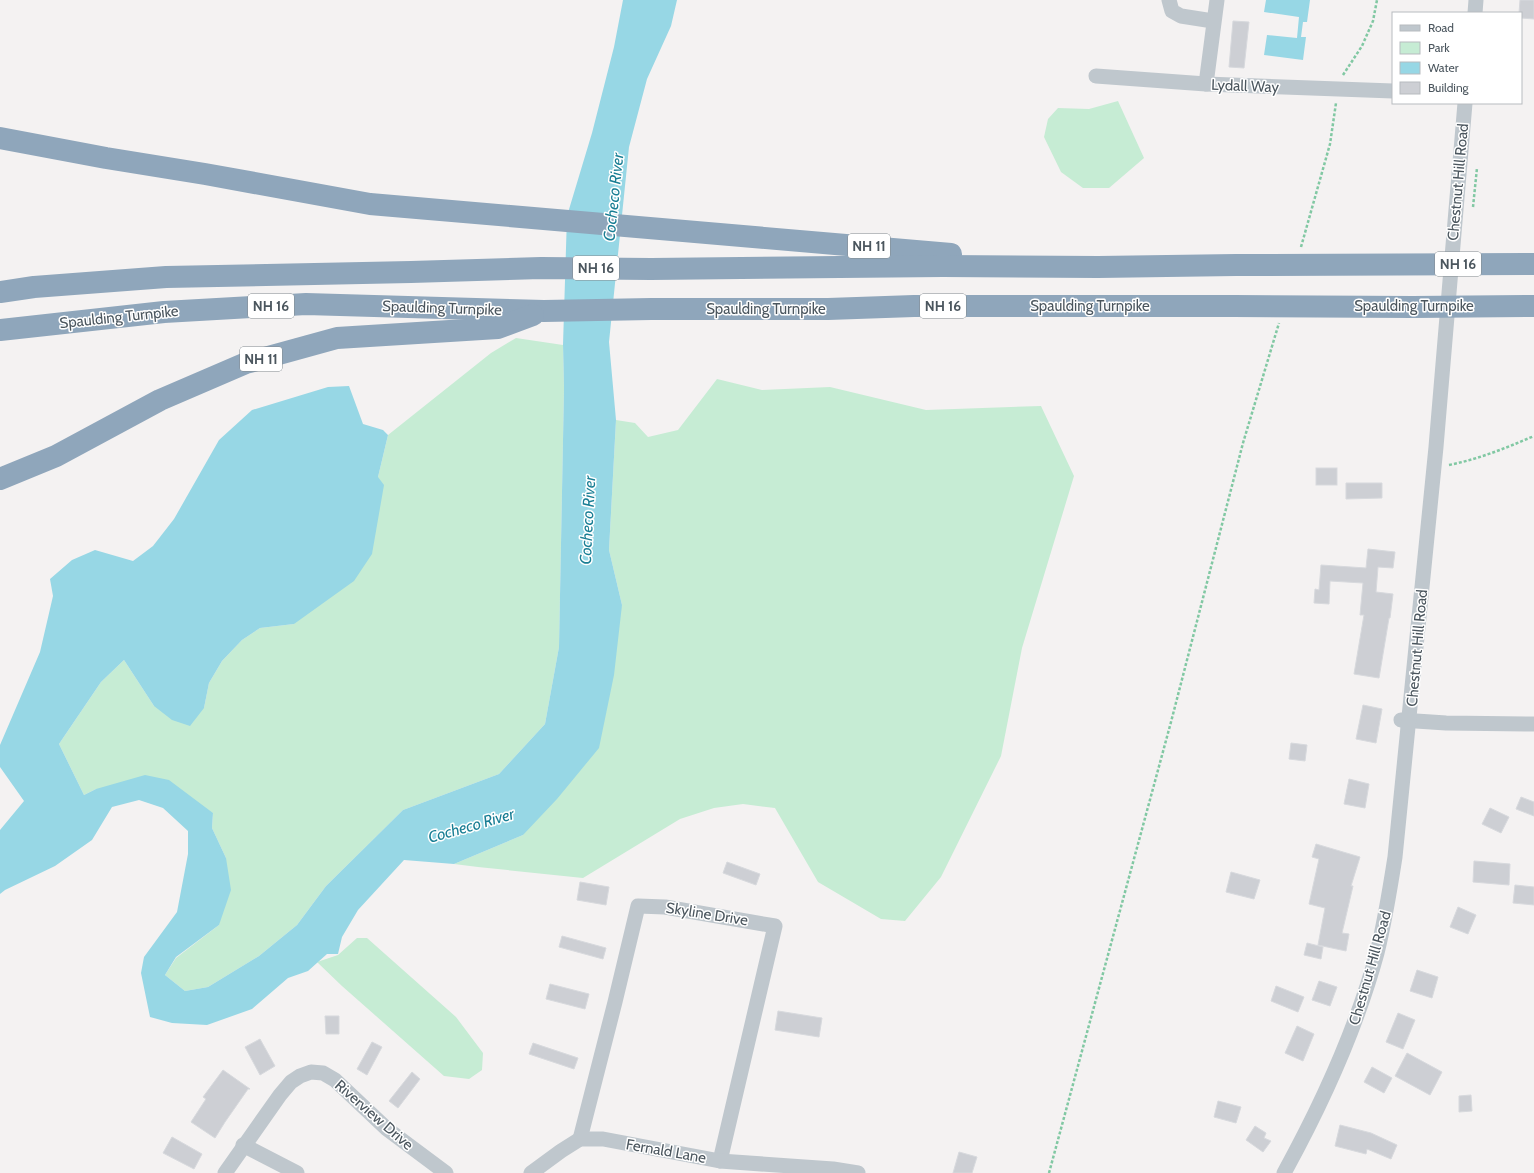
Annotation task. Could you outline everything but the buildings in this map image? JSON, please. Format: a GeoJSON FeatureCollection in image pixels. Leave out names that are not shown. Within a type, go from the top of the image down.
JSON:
{"type":"FeatureCollection","features":[{"type":"Feature","properties":{"kind":"highway","name":"NH 11"},"geometry":{"type":"LineString","coordinates":[[0,138],[370,204],[639,228],[756,236],[1098,267]]}},
{"type":"Feature","properties":{"kind":"highway","name":"NH 16"},"geometry":{"type":"LineString","coordinates":[[0,292],[34,287],[166,277],[541,268],[651,269],[943,266],[1098,267],[1332,264],[1534,264]]}},
{"type":"Feature","properties":{"kind":"highway","name":"Spaulding Turnpike"},"geometry":{"type":"LineString","coordinates":[[0,330],[164,312],[306,304],[544,311],[651,309],[828,309],[922,306],[1534,306]]}},
{"type":"Feature","properties":{"kind":"highway","name":"NH 11"},"geometry":{"type":"LineString","coordinates":[[0,479],[77,445],[160,400],[246,363],[337,338],[498,328],[544,311]]}},
{"type":"Feature","properties":{"kind":"highway"},"geometry":{"type":"LineString","coordinates":[[0,487],[39,463]]}},
{"type":"Feature","properties":{"kind":"street"},"geometry":{"type":"LineString","coordinates":[[1169,0],[1172,11],[1181,16],[1214,21]]}},
{"type":"Feature","properties":{"kind":"street"},"geometry":{"type":"LineString","coordinates":[[1206,84],[1217,0]]}},
{"type":"Feature","properties":{"kind":"street"},"geometry":{"type":"LineString","coordinates":[[1475,12],[1476,0]]}},
{"type":"Feature","properties":{"kind":"street","name":"Lydall Way"},"geometry":{"type":"LineString","coordinates":[[1096,76],[1206,84],[1392,91]]}},
{"type":"Feature","properties":{"kind":"street","name":"Chestnut Hill Road"},"geometry":{"type":"LineString","coordinates":[[1284,1173],[1335,1073],[1354,1026],[1377,951],[1387,909],[1395,857],[1405,720],[1434,467],[1465,104]]}},
{"type":"Feature","properties":{"kind":"street"},"geometry":{"type":"LineString","coordinates":[[1405,720],[1446,723],[1534,724]]}},
{"type":"Feature","properties":{"kind":"street","name":"Skyline Drive"},"geometry":{"type":"LineString","coordinates":[[580,1139],[638,906],[665,908],[776,926],[720,1161]]}},
{"type":"Feature","properties":{"kind":"street","name":"Riverview Drive"},"geometry":{"type":"LineString","coordinates":[[225,1173],[269,1109],[292,1082],[300,1076],[311,1072],[323,1073],[335,1080],[387,1129],[446,1173]]}},
{"type":"Feature","properties":{"kind":"street"},"geometry":{"type":"LineString","coordinates":[[531,1173],[580,1139]]}},
{"type":"Feature","properties":{"kind":"street","name":"Fernald Lane"},"geometry":{"type":"LineString","coordinates":[[580,1139],[603,1139],[720,1161],[832,1169],[858,1173]]}},
{"type":"Feature","properties":{"kind":"street"},"geometry":{"type":"LineString","coordinates":[[243,1145],[297,1173]]}},
{"type":"Feature","properties":{"kind":"path"},"geometry":{"type":"LineString","coordinates":[[1373,21],[1377,0]]}},
{"type":"Feature","properties":{"kind":"path"},"geometry":{"type":"LineString","coordinates":[[1300,250],[1330,144]]}},
{"type":"Feature","properties":{"kind":"path"},"geometry":{"type":"LineString","coordinates":[[1473,207],[1477,168]]}},
{"type":"Feature","properties":{"kind":"path"},"geometry":{"type":"LineString","coordinates":[[1049,1173],[1169,730],[1244,444],[1280,317]]}},
{"type":"Feature","properties":{"kind":"path"},"geometry":{"type":"LineString","coordinates":[[1434,467],[1477,459],[1501,451],[1534,436]]}},
{"type":"Feature","properties":{"kind":"green space"},"geometry":{"type":"Polygon","coordinates":[[[1118,101],[1144,158],[1109,188],[1083,188],[1061,172],[1044,137],[1048,119],[1058,108],[1089,109],[1118,101]]]}},
{"type":"Feature","properties":{"kind":"green space"},"geometry":{"type":"Polygon","coordinates":[[[516,338],[563,345],[564,388],[559,647],[545,724],[499,774],[403,810],[326,886],[297,925],[259,956],[208,987],[185,991],[165,975],[176,958],[219,925],[226,858],[212,828],[213,813],[96,789],[84,795],[59,744],[101,682],[124,660],[154,706],[204,708],[209,683],[222,661],[242,640],[260,628],[294,624],[378,477],[388,435],[491,353],[516,338]]]}},
{"type":"Feature","properties":{"kind":"green space"},"geometry":{"type":"Polygon","coordinates":[[[717,379],[762,390],[830,387],[926,410],[1041,406],[1074,476],[1022,648],[1001,756],[941,877],[905,921],[881,919],[818,882],[775,808],[743,804],[714,808],[680,819],[583,878],[454,864],[523,835],[622,605],[609,550],[616,420],[635,423],[648,437],[678,430],[717,379]]]}},
{"type":"Feature","properties":{"kind":"green space"},"geometry":{"type":"Polygon","coordinates":[[[357,938],[367,938],[456,1017],[483,1053],[482,1070],[469,1079],[444,1076],[317,962],[338,955],[357,938]]]}},
{"type":"Feature","properties":{"kind":"water","name":"Cocheco River"},"geometry":{"type":"Polygon","coordinates":[[[623,0],[677,0],[671,26],[647,79],[629,147],[609,342],[616,420],[609,550],[622,605],[614,675],[599,748],[557,799],[523,835],[454,864],[404,860],[358,910],[342,937],[338,954],[327,954],[308,971],[288,978],[252,1009],[207,1025],[172,1023],[150,1017],[141,973],[144,957],[177,912],[188,854],[188,831],[163,808],[139,800],[112,807],[92,840],[55,866],[5,890],[0,894],[0,830],[24,801],[0,767],[0,745],[40,652],[53,596],[50,579],[72,560],[95,550],[133,561],[153,546],[174,519],[219,440],[252,410],[328,387],[349,386],[363,424],[383,430],[388,435],[378,477],[384,485],[372,554],[354,581],[294,624],[260,628],[242,640],[222,661],[209,683],[204,708],[190,726],[172,720],[154,706],[124,660],[101,682],[59,744],[84,795],[96,789],[145,775],[169,780],[213,813],[212,828],[226,858],[231,890],[219,925],[176,957],[165,975],[185,991],[208,987],[259,956],[297,925],[326,886],[403,810],[499,774],[545,724],[559,647],[564,388],[563,345],[567,216],[592,133],[614,47],[623,0]]]}},
{"type":"Feature","properties":{"kind":"water"},"geometry":{"type":"Polygon","coordinates":[[[1266,0],[1310,0],[1307,22],[1303,22],[1301,37],[1306,37],[1303,60],[1264,55],[1267,35],[1297,38],[1299,17],[1264,12],[1266,0]]]}}]}
